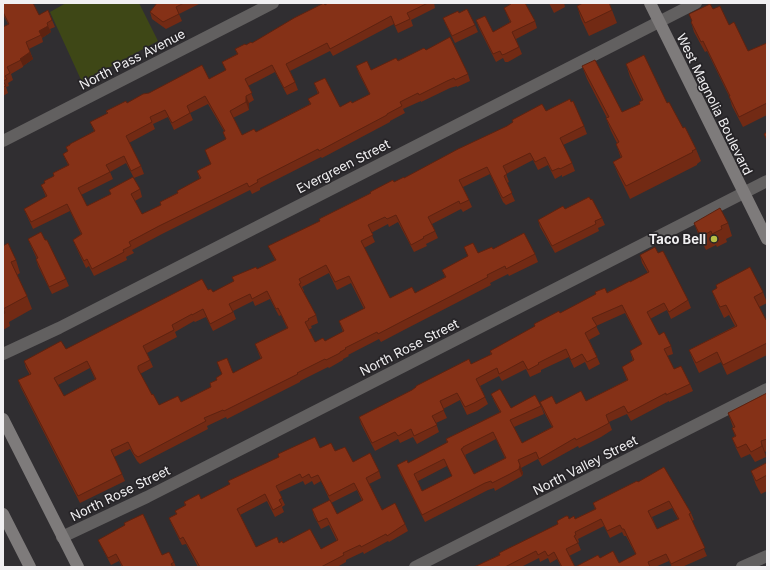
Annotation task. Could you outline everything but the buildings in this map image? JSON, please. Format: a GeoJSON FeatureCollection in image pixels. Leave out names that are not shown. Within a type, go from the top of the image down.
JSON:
{"type":"FeatureCollection","features":[{"type":"Feature","properties":{"kind":"main road","name":"West Magnolia Boulevard"},"geometry":{"type":"LineString","coordinates":[[650,3],[767,239]]}},
{"type":"Feature","properties":{"kind":"main road"},"geometry":{"type":"LineString","coordinates":[[3,419],[78,567]]}},
{"type":"Feature","properties":{"kind":"main road"},"geometry":{"type":"LineString","coordinates":[[3,514],[30,567]]}},
{"type":"Feature","properties":{"kind":"street","name":"North Pass Avenue"},"geometry":{"type":"LineString","coordinates":[[3,141],[273,3]]}},
{"type":"Feature","properties":{"kind":"street","name":"Evergreen Street"},"geometry":{"type":"LineString","coordinates":[[3,354],[59,328],[540,81],[696,3]]}},
{"type":"Feature","properties":{"kind":"street","name":"North Rose Street"},"geometry":{"type":"LineString","coordinates":[[62,537],[147,497],[767,181]]}},
{"type":"Feature","properties":{"kind":"street","name":"North Valley Street"},"geometry":{"type":"LineString","coordinates":[[415,567],[767,389]]}},
{"type":"Feature","properties":{"kind":"street"},"geometry":{"type":"LineString","coordinates":[[742,567],[767,556]]}},
{"type":"Feature","properties":{"kind":"green space"},"geometry":{"type":"Polygon","coordinates":[[[66,3],[139,3],[158,41],[82,82],[50,12],[66,3]]]}},
{"type":"Feature","properties":{"kind":"place","name":"Taco Bell"},"geometry":{"type":"Point","coordinates":[714,239]}}]}
